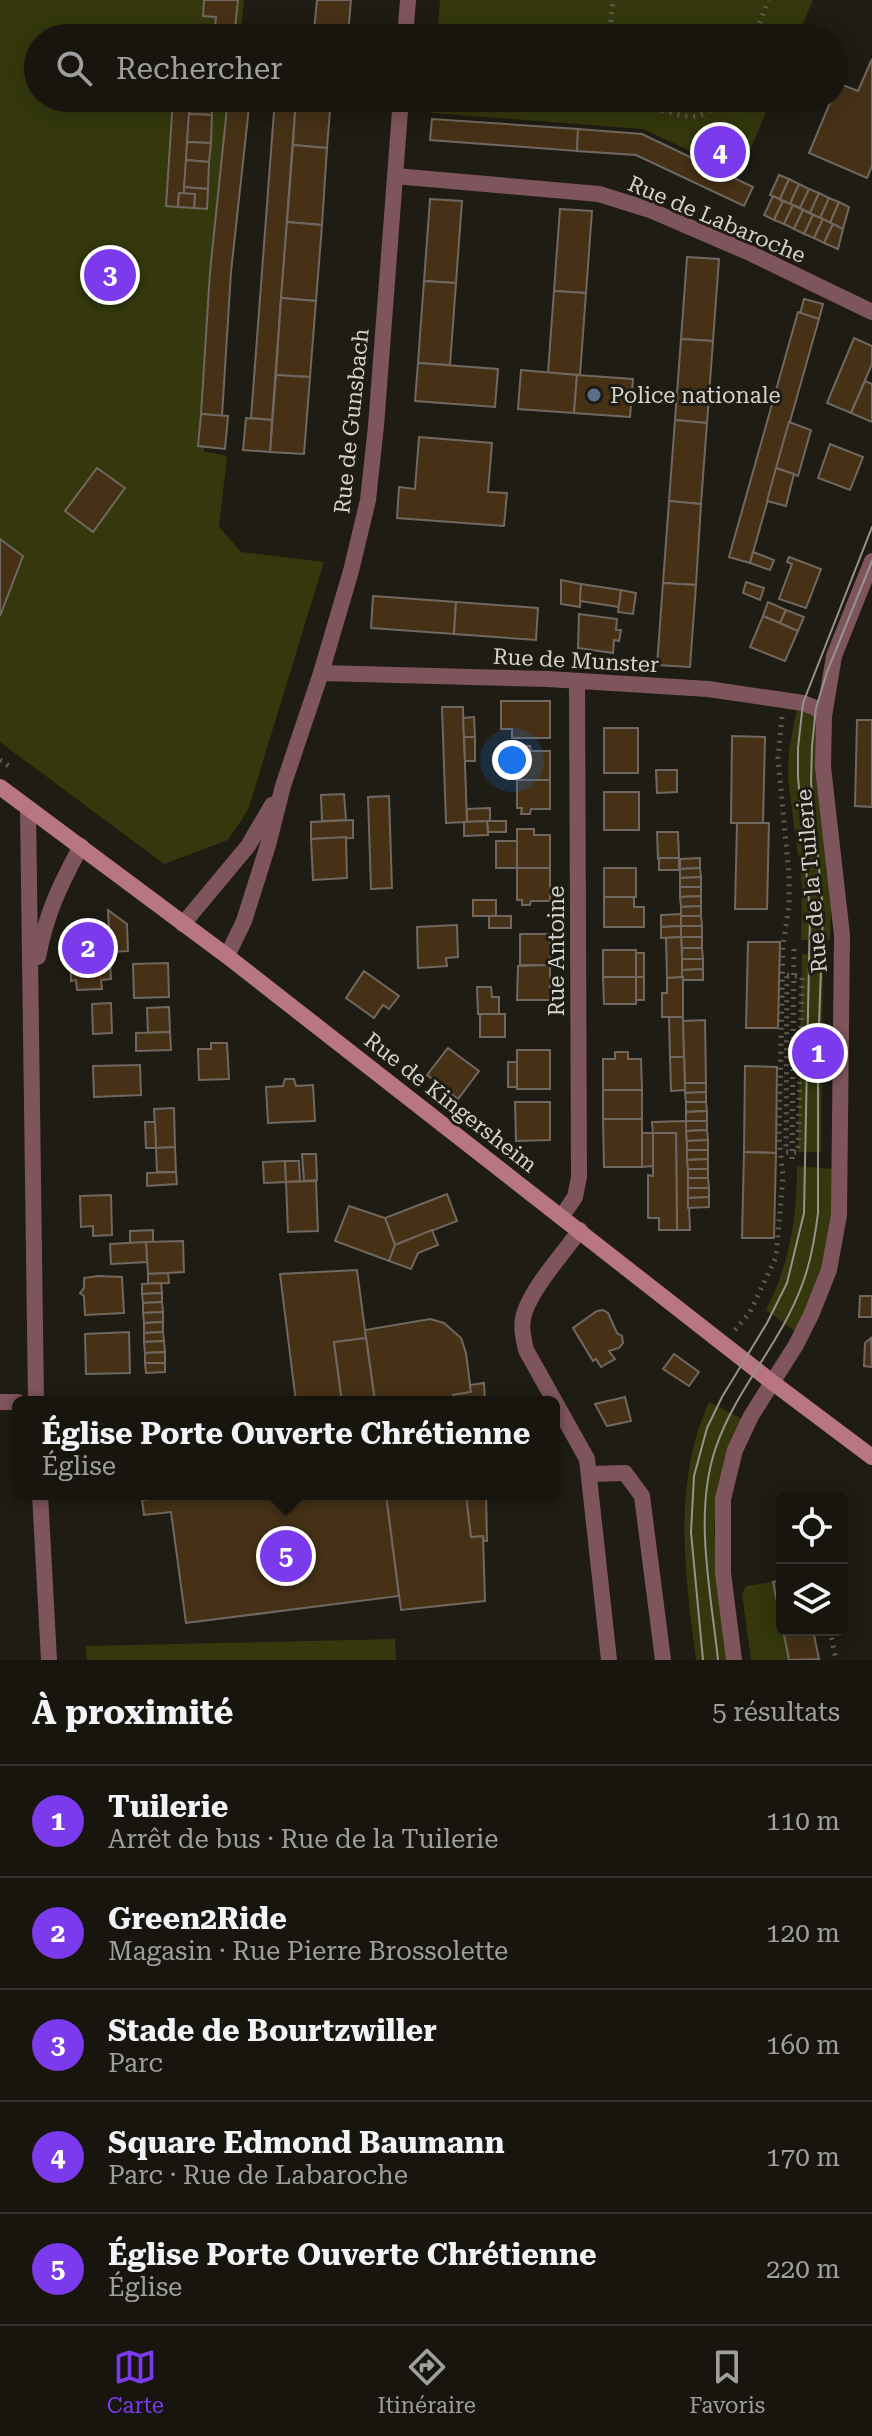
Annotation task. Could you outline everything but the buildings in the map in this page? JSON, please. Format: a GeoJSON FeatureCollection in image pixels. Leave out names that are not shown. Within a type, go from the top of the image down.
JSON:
{"type":"FeatureCollection","features":[{"type":"Feature","properties":{"kind":"main road","name":"Rue de Kingersheim"},"geometry":{"type":"LineString","coordinates":[[0,787],[227,956],[872,1457]]}},
{"type":"Feature","properties":{"kind":"street"},"geometry":{"type":"LineString","coordinates":[[406,24],[408,0]]}},
{"type":"Feature","properties":{"kind":"street","name":"Rue de Gunsbach"},"geometry":{"type":"LineString","coordinates":[[227,956],[249,906],[268,845],[283,786],[351,571],[368,500],[400,112]]}},
{"type":"Feature","properties":{"kind":"street","name":"Rue de Labaroche"},"geometry":{"type":"LineString","coordinates":[[395,176],[599,194],[650,210],[750,253],[872,312]]}},
{"type":"Feature","properties":{"kind":"street","name":"Rue de la Tuilerie"},"geometry":{"type":"LineString","coordinates":[[734,1660],[723,1573],[723,1499],[735,1450],[811,1315],[829,1270],[839,1215],[842,935],[823,767],[824,716],[834,656],[872,561]]}},
{"type":"Feature","properties":{"kind":"street","name":"Rue de Munster"},"geometry":{"type":"LineString","coordinates":[[321,673],[577,681],[708,689],[780,698],[816,708],[824,716]]}},
{"type":"Feature","properties":{"kind":"street","name":"Rue Antoine"},"geometry":{"type":"LineString","coordinates":[[562,1216],[575,1197],[579,1177],[577,681]]}},
{"type":"Feature","properties":{"kind":"street","name":"Rue de Gunsbach"},"geometry":{"type":"LineString","coordinates":[[183,924],[248,846],[283,786]]}},
{"type":"Feature","properties":{"kind":"street"},"geometry":{"type":"LineString","coordinates":[[28,808],[36,1396]]}},
{"type":"Feature","properties":{"kind":"street"},"geometry":{"type":"LineString","coordinates":[[31,998],[43,926],[54,895],[81,846]]}},
{"type":"Feature","properties":{"kind":"street"},"geometry":{"type":"LineString","coordinates":[[552,1396],[526,1350],[522,1331],[524,1313],[580,1230]]}},
{"type":"Feature","properties":{"kind":"street"},"geometry":{"type":"LineString","coordinates":[[560,1411],[587,1459],[609,1660]]}},
{"type":"Feature","properties":{"kind":"street"},"geometry":{"type":"LineString","coordinates":[[589,1474],[625,1473],[642,1496],[663,1660]]}},
{"type":"Feature","properties":{"kind":"street"},"geometry":{"type":"LineString","coordinates":[[34,1660],[49,1660],[40,1500]]}},
{"type":"Feature","properties":{"kind":"path"},"geometry":{"type":"LineString","coordinates":[[610,24],[613,0]]}},
{"type":"Feature","properties":{"kind":"path"},"geometry":{"type":"LineString","coordinates":[[759,24],[768,0]]}},
{"type":"Feature","properties":{"kind":"path"},"geometry":{"type":"LineString","coordinates":[[667,112],[694,119],[711,112]]}},
{"type":"Feature","properties":{"kind":"path"},"geometry":{"type":"LineString","coordinates":[[725,1344],[750,1312],[776,1257],[783,1177],[779,1138],[783,960],[789,906],[778,758],[783,712],[780,698]]}},
{"type":"Feature","properties":{"kind":"path"},"geometry":{"type":"LineString","coordinates":[[793,976],[794,945]]}},
{"type":"Feature","properties":{"kind":"path"},"geometry":{"type":"LineString","coordinates":[[787,975],[802,977],[798,1152],[791,1152],[786,1152],[787,975]]}},
{"type":"Feature","properties":{"kind":"path"},"geometry":{"type":"LineString","coordinates":[[791,1152],[792,1159]]}},
{"type":"Feature","properties":{"kind":"path"},"geometry":{"type":"LineString","coordinates":[[831,1636],[836,1660]]}},
{"type":"Feature","properties":{"kind":"green space"},"geometry":{"type":"Polygon","coordinates":[[[0,0],[244,0],[241,24],[24,24],[24,112],[234,112],[204,451],[227,456],[219,527],[241,552],[324,562],[248,810],[228,840],[164,864],[0,742],[0,0]]]}},
{"type":"Feature","properties":{"kind":"green space"},"geometry":{"type":"Polygon","coordinates":[[[440,0],[813,0],[803,24],[438,24],[440,0]]]}},
{"type":"Feature","properties":{"kind":"green space"},"geometry":{"type":"Polygon","coordinates":[[[766,112],[740,174],[643,129],[431,113],[766,112]]]}},
{"type":"Feature","properties":{"kind":"green space"},"geometry":{"type":"Polygon","coordinates":[[[797,707],[816,718],[820,729],[836,906],[831,909],[830,940],[801,940],[802,886],[788,779],[789,750],[797,707]]]}},
{"type":"Feature","properties":{"kind":"green space"},"geometry":{"type":"Polygon","coordinates":[[[802,954],[823,956],[821,1152],[798,1152],[802,954]]]}},
{"type":"Feature","properties":{"kind":"green space"},"geometry":{"type":"Polygon","coordinates":[[[797,1166],[833,1169],[832,1216],[820,1278],[797,1333],[766,1310],[781,1275],[790,1240],[796,1204],[797,1166]]]}},
{"type":"Feature","properties":{"kind":"green space"},"geometry":{"type":"Polygon","coordinates":[[[709,1402],[742,1419],[716,1504],[714,1531],[728,1660],[696,1660],[688,1595],[684,1530],[686,1497],[697,1433],[709,1402]]]}},
{"type":"Feature","properties":{"kind":"green space"},"geometry":{"type":"Polygon","coordinates":[[[773,1582],[776,1636],[784,1636],[789,1660],[751,1660],[742,1594],[746,1586],[773,1582]]]}},
{"type":"Feature","properties":{"kind":"green space"},"geometry":{"type":"Polygon","coordinates":[[[395,1639],[396,1660],[87,1660],[85,1646],[395,1639]]]}},
{"type":"Feature","properties":{"kind":"tram line"},"geometry":{"type":"LineString","coordinates":[[703,1660],[691,1532],[694,1476],[707,1428],[787,1283],[804,1213],[810,913],[798,777],[803,703],[872,527]]}},
{"type":"Feature","properties":{"kind":"tram line"},"geometry":{"type":"LineString","coordinates":[[718,1660],[706,1553],[709,1472],[716,1447],[735,1405],[793,1306],[808,1268],[817,1222],[823,911],[811,782],[812,746],[816,708],[827,672],[872,561]]}},
{"type":"Feature","properties":{"kind":"place","name":"Square Edmond Baumann"},"geometry":{"type":"Point","coordinates":[720,152]}},
{"type":"Feature","properties":{"kind":"place","name":"Stade de Bourtzwiller"},"geometry":{"type":"Point","coordinates":[110,275]}},
{"type":"Feature","properties":{"kind":"place","name":"Police nationale"},"geometry":{"type":"Point","coordinates":[594,395]}},
{"type":"Feature","properties":{"kind":"place","name":"Green2Ride"},"geometry":{"type":"Point","coordinates":[88,948]}},
{"type":"Feature","properties":{"kind":"place","name":"Tuilerie"},"geometry":{"type":"Point","coordinates":[818,1053]}},
{"type":"Feature","properties":{"kind":"place","name":"Église Porte Ouverte Chrétienne"},"geometry":{"type":"Point","coordinates":[286,1556]}}]}
